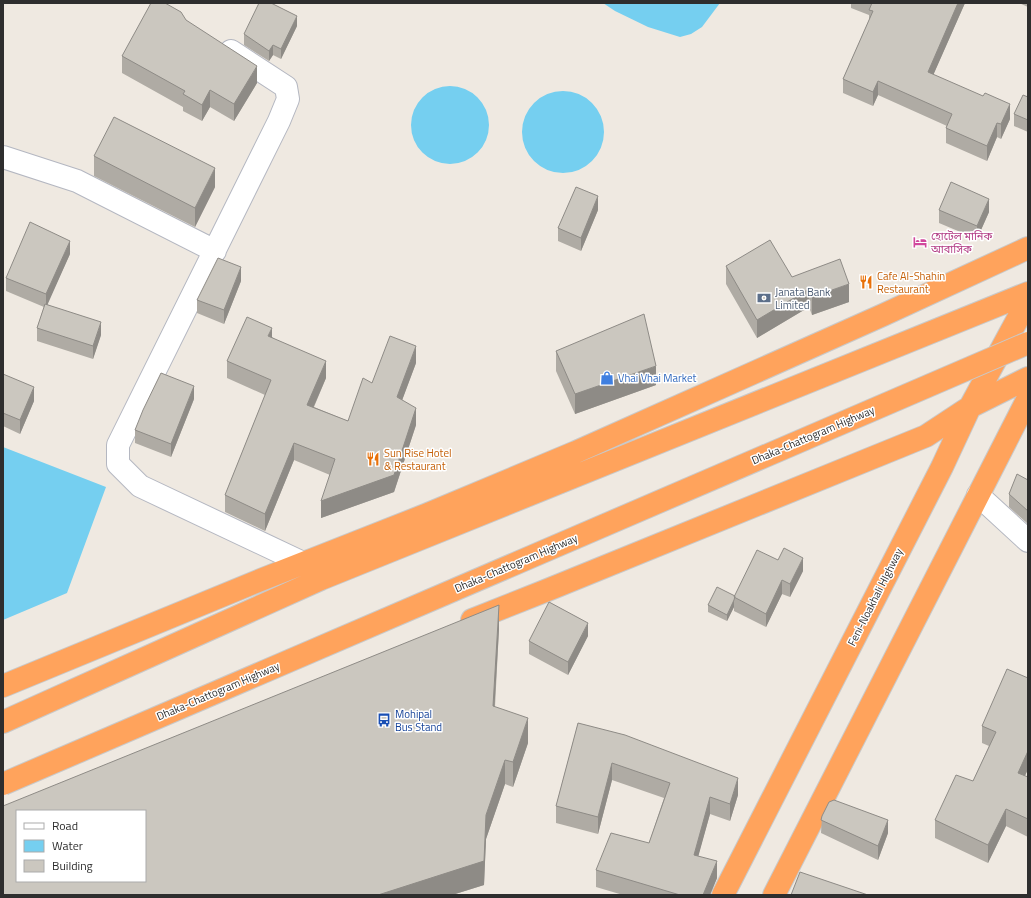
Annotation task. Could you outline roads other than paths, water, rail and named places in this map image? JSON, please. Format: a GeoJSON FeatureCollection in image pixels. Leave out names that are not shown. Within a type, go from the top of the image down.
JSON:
{"type":"FeatureCollection","features":[{"type":"Feature","properties":{"kind":"highway"},"geometry":{"type":"LineString","coordinates":[[3,686],[303,563],[428,514],[576,452],[884,315],[1028,248]]}},
{"type":"Feature","properties":{"kind":"highway"},"geometry":{"type":"LineString","coordinates":[[3,722],[321,579],[1028,293]]}},
{"type":"Feature","properties":{"kind":"highway","name":"Feni-Noakhali HIghway"},"geometry":{"type":"LineString","coordinates":[[723,895],[942,467],[970,407],[1028,300]]}},
{"type":"Feature","properties":{"kind":"highway","name":"Dhaka-Chattogram Highway"},"geometry":{"type":"LineString","coordinates":[[3,784],[1028,343]]}},
{"type":"Feature","properties":{"kind":"highway"},"geometry":{"type":"LineString","coordinates":[[456,626],[926,436],[970,407],[1028,378]]}},
{"type":"Feature","properties":{"kind":"highway"},"geometry":{"type":"LineString","coordinates":[[774,895],[1028,398]]}},
{"type":"Feature","properties":{"kind":"street"},"geometry":{"type":"LineString","coordinates":[[213,39],[286,87],[288,99],[279,121],[118,445],[118,464],[140,486],[303,563]]}},
{"type":"Feature","properties":{"kind":"street"},"geometry":{"type":"LineString","coordinates":[[3,158],[77,181],[215,251]]}},
{"type":"Feature","properties":{"kind":"street"},"geometry":{"type":"LineString","coordinates":[[978,495],[1028,541]]}},
{"type":"Feature","properties":{"kind":"water"},"geometry":{"type":"Polygon","coordinates":[[[603,3],[720,3],[702,27],[691,34],[680,37],[648,27],[615,11],[603,3]]]}},
{"type":"Feature","properties":{"kind":"water"},"geometry":{"type":"Polygon","coordinates":[[[450,86],[465,89],[477,98],[486,110],[489,125],[486,140],[477,152],[465,161],[450,164],[435,161],[423,152],[414,140],[411,125],[414,110],[423,98],[435,89],[450,86]]]}},
{"type":"Feature","properties":{"kind":"water"},"geometry":{"type":"Polygon","coordinates":[[[563,91],[579,94],[592,103],[601,116],[604,132],[601,148],[592,161],[579,170],[563,173],[547,170],[534,161],[525,148],[522,132],[525,116],[534,103],[547,94],[563,91]]]}},
{"type":"Feature","properties":{"kind":"water"},"geometry":{"type":"Polygon","coordinates":[[[3,447],[106,487],[67,593],[3,620],[3,447]]]}},
{"type":"Feature","properties":{"kind":"place","name":"হোটেল মানিক আবাসিক"},"geometry":{"type":"Point","coordinates":[920,242]}},
{"type":"Feature","properties":{"kind":"place","name":"Cafe Al-Shahin Restaurant"},"geometry":{"type":"Point","coordinates":[866,282]}},
{"type":"Feature","properties":{"kind":"place","name":"Janata Bank Limited"},"geometry":{"type":"Point","coordinates":[764,298]}},
{"type":"Feature","properties":{"kind":"place","name":"Vhai Vhai Market"},"geometry":{"type":"Point","coordinates":[607,378]}},
{"type":"Feature","properties":{"kind":"place","name":"Sun Rise Hotel & Restaurant"},"geometry":{"type":"Point","coordinates":[373,459]}},
{"type":"Feature","properties":{"kind":"place","name":"Mohipal Bus Stand"},"geometry":{"type":"Point","coordinates":[384,720]}}]}
